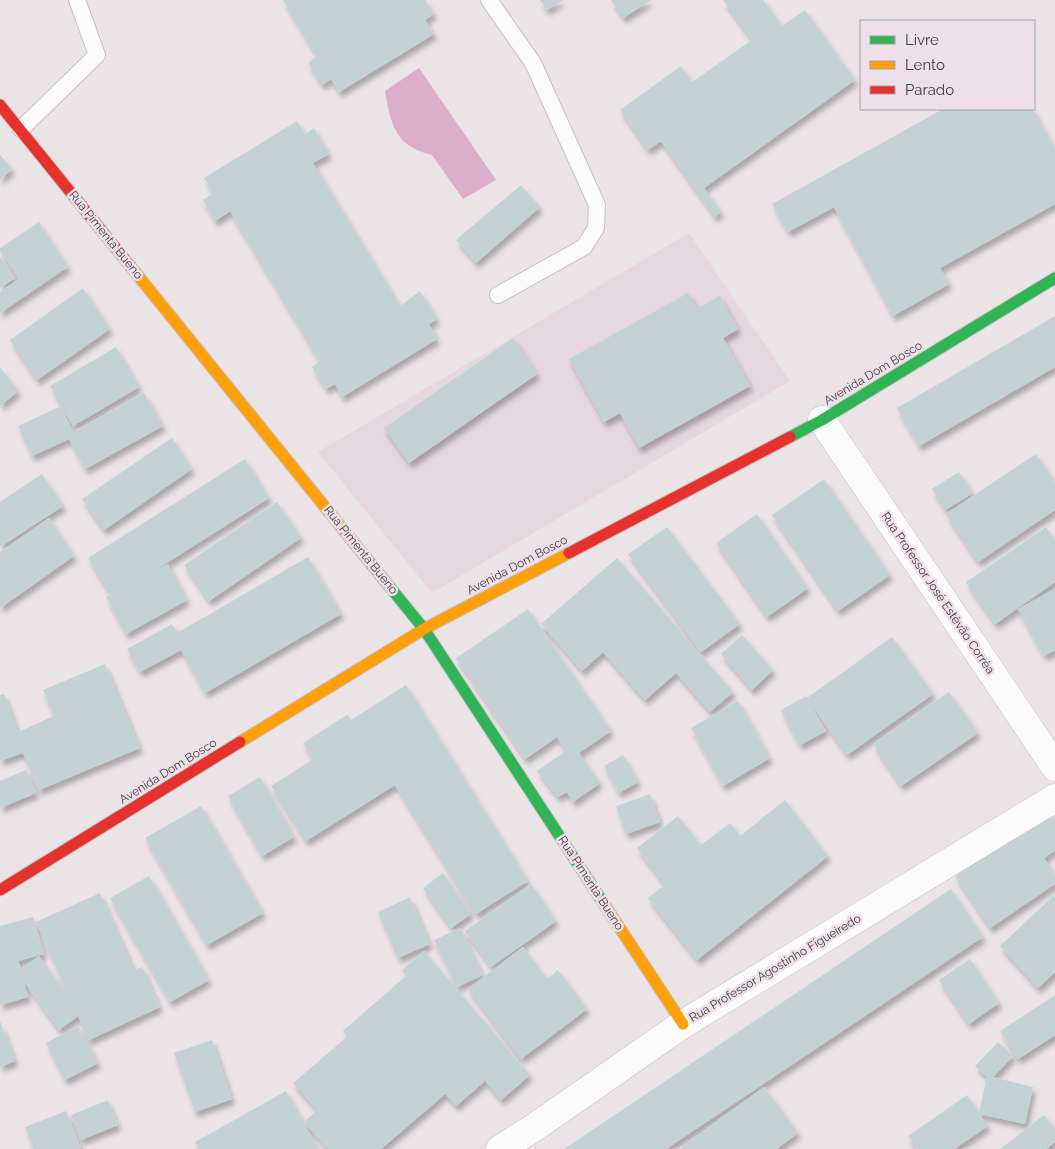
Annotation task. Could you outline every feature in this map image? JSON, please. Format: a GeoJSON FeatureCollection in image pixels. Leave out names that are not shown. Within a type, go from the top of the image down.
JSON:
{"type":"FeatureCollection","features":[{"type":"Feature","properties":{"kind":"street","name":"Rua Pimenta Bueno"},"geometry":{"type":"LineString","coordinates":[[0,105],[424,629],[683,1024]]}},
{"type":"Feature","properties":{"kind":"street","name":"Avenida Dom Bosco"},"geometry":{"type":"LineString","coordinates":[[0,890],[424,629],[822,420],[1055,278]]}},
{"type":"Feature","properties":{"kind":"street","name":"Rua Professor José Estêvão Corrêa"},"geometry":{"type":"LineString","coordinates":[[822,420],[1055,767]]}},
{"type":"Feature","properties":{"kind":"street","name":"Rua Professor Agostinho Figueiredo"},"geometry":{"type":"LineString","coordinates":[[500,1149],[540,1138],[683,1024],[1055,798]]}},
{"type":"Feature","properties":{"kind":"lane"},"geometry":{"type":"LineString","coordinates":[[21,129],[97,55],[77,0]]}},
{"type":"Feature","properties":{"kind":"lane"},"geometry":{"type":"LineString","coordinates":[[489,0],[533,63],[596,206],[596,228],[584,247],[498,295]]}},
{"type":"Feature","properties":{"kind":"shaded area"},"geometry":{"type":"Polygon","coordinates":[[[419,68],[496,180],[463,199],[432,155],[410,146],[402,140],[393,124],[385,91],[419,68]]]}},
{"type":"Feature","properties":{"kind":"shaded area"},"geometry":{"type":"Polygon","coordinates":[[[689,233],[790,381],[432,593],[318,452],[689,233]]]}},
{"type":"Feature","properties":{"kind":"building"},"geometry":{"type":"Polygon","coordinates":[[[283,0],[425,0],[434,14],[425,20],[434,34],[339,92],[331,79],[322,85],[308,63],[317,56],[283,0]]]}},
{"type":"Feature","properties":{"kind":"building"},"geometry":{"type":"Polygon","coordinates":[[[540,0],[563,0],[547,10],[540,0]]]}},
{"type":"Feature","properties":{"kind":"building"},"geometry":{"type":"Polygon","coordinates":[[[611,0],[651,0],[623,18],[611,0]]]}},
{"type":"Feature","properties":{"kind":"building"},"geometry":{"type":"Polygon","coordinates":[[[723,0],[763,0],[782,26],[805,10],[855,80],[704,188],[721,212],[715,217],[661,141],[648,150],[620,110],[681,66],[692,82],[752,40],[723,0]]]}},
{"type":"Feature","properties":{"kind":"building"},"geometry":{"type":"Polygon","coordinates":[[[941,110],[1034,110],[1055,150],[1055,204],[940,268],[949,284],[893,316],[834,207],[788,232],[772,204],[941,110]]]}},
{"type":"Feature","properties":{"kind":"building"},"geometry":{"type":"Polygon","coordinates":[[[297,121],[305,134],[314,128],[329,154],[313,163],[400,306],[420,291],[437,319],[429,324],[437,339],[342,397],[335,384],[326,389],[312,367],[320,361],[230,211],[215,221],[203,200],[213,193],[204,178],[297,121]]]}},
{"type":"Feature","properties":{"kind":"building"},"geometry":{"type":"Polygon","coordinates":[[[0,155],[12,169],[0,180],[0,155]]]}},
{"type":"Feature","properties":{"kind":"building"},"geometry":{"type":"Polygon","coordinates":[[[521,185],[540,207],[476,263],[456,240],[521,185]]]}},
{"type":"Feature","properties":{"kind":"building"},"geometry":{"type":"Polygon","coordinates":[[[39,222],[68,267],[0,313],[0,292],[19,279],[0,251],[0,248],[39,222]]]}},
{"type":"Feature","properties":{"kind":"building"},"geometry":{"type":"Polygon","coordinates":[[[0,256],[15,278],[0,288],[0,256]]]}},
{"type":"Feature","properties":{"kind":"building"},"geometry":{"type":"Polygon","coordinates":[[[83,288],[110,329],[37,380],[10,340],[83,288]]]}},
{"type":"Feature","properties":{"kind":"building"},"geometry":{"type":"Polygon","coordinates":[[[688,293],[697,308],[720,296],[738,329],[723,338],[750,386],[639,448],[620,413],[604,422],[569,359],[688,293]]]}},
{"type":"Feature","properties":{"kind":"building"},"geometry":{"type":"Polygon","coordinates":[[[1055,316],[1055,367],[919,446],[897,408],[1055,316]]]}},
{"type":"Feature","properties":{"kind":"building"},"geometry":{"type":"Polygon","coordinates":[[[513,338],[537,374],[409,463],[384,428],[513,338]]]}},
{"type":"Feature","properties":{"kind":"building"},"geometry":{"type":"Polygon","coordinates":[[[116,347],[139,387],[73,426],[50,386],[116,347]]]}},
{"type":"Feature","properties":{"kind":"building"},"geometry":{"type":"Polygon","coordinates":[[[0,367],[18,391],[0,406],[0,367]]]}},
{"type":"Feature","properties":{"kind":"building"},"geometry":{"type":"Polygon","coordinates":[[[144,393],[163,426],[85,469],[69,439],[32,456],[18,426],[61,406],[73,432],[144,393]]]}},
{"type":"Feature","properties":{"kind":"building"},"geometry":{"type":"Polygon","coordinates":[[[172,438],[192,469],[104,530],[82,499],[172,438]]]}},
{"type":"Feature","properties":{"kind":"building"},"geometry":{"type":"Polygon","coordinates":[[[1036,454],[1055,482],[1055,510],[978,562],[946,514],[1036,454]]]}},
{"type":"Feature","properties":{"kind":"building"},"geometry":{"type":"Polygon","coordinates":[[[245,459],[269,498],[154,571],[168,564],[187,600],[126,634],[106,597],[111,595],[88,558],[245,459]]]}},
{"type":"Feature","properties":{"kind":"building"},"geometry":{"type":"Polygon","coordinates":[[[959,472],[973,493],[945,510],[932,489],[959,472]]]}},
{"type":"Feature","properties":{"kind":"building"},"geometry":{"type":"Polygon","coordinates":[[[42,474],[63,506],[0,547],[0,502],[42,474]]]}},
{"type":"Feature","properties":{"kind":"building"},"geometry":{"type":"Polygon","coordinates":[[[824,479],[890,575],[838,611],[772,515],[824,479]]]}},
{"type":"Feature","properties":{"kind":"building"},"geometry":{"type":"Polygon","coordinates":[[[277,502],[301,538],[209,601],[184,565],[277,502]]]}},
{"type":"Feature","properties":{"kind":"building"},"geometry":{"type":"Polygon","coordinates":[[[757,514],[808,588],[767,617],[716,543],[757,514]]]}},
{"type":"Feature","properties":{"kind":"building"},"geometry":{"type":"Polygon","coordinates":[[[49,518],[74,556],[0,608],[0,552],[49,518]]]}},
{"type":"Feature","properties":{"kind":"building"},"geometry":{"type":"Polygon","coordinates":[[[667,527],[740,624],[701,652],[628,554],[667,527]]]}},
{"type":"Feature","properties":{"kind":"building"},"geometry":{"type":"Polygon","coordinates":[[[1046,527],[1055,541],[1055,582],[995,624],[966,582],[1046,527]]]}},
{"type":"Feature","properties":{"kind":"building"},"geometry":{"type":"Polygon","coordinates":[[[308,557],[341,614],[205,693],[181,650],[140,672],[127,649],[172,624],[177,633],[308,557]]]}},
{"type":"Feature","properties":{"kind":"building"},"geometry":{"type":"Polygon","coordinates":[[[617,558],[733,692],[710,712],[676,673],[645,700],[603,652],[582,671],[541,624],[617,558]]]}},
{"type":"Feature","properties":{"kind":"building"},"geometry":{"type":"Polygon","coordinates":[[[1055,589],[1055,650],[1044,656],[1018,609],[1055,589]]]}},
{"type":"Feature","properties":{"kind":"building"},"geometry":{"type":"Polygon","coordinates":[[[528,609],[611,731],[579,753],[600,783],[573,802],[567,792],[558,797],[537,771],[566,751],[557,737],[525,759],[456,658],[528,609]]]}},
{"type":"Feature","properties":{"kind":"building"},"geometry":{"type":"Polygon","coordinates":[[[742,635],[773,670],[752,690],[721,654],[742,635]]]}},
{"type":"Feature","properties":{"kind":"building"},"geometry":{"type":"Polygon","coordinates":[[[892,637],[933,694],[847,755],[809,702],[826,731],[800,745],[781,710],[806,696],[807,698],[892,637]]]}},
{"type":"Feature","properties":{"kind":"building"},"geometry":{"type":"Polygon","coordinates":[[[105,664],[140,748],[39,790],[23,753],[0,761],[0,695],[4,694],[18,732],[54,716],[43,690],[105,664]]]}},
{"type":"Feature","properties":{"kind":"building"},"geometry":{"type":"Polygon","coordinates":[[[406,685],[528,881],[476,914],[395,785],[306,841],[271,786],[313,759],[303,743],[348,714],[351,720],[406,685]]]}},
{"type":"Feature","properties":{"kind":"building"},"geometry":{"type":"Polygon","coordinates":[[[949,692],[978,733],[901,786],[873,744],[949,692]]]}},
{"type":"Feature","properties":{"kind":"building"},"geometry":{"type":"Polygon","coordinates":[[[738,701],[770,758],[723,786],[691,728],[738,701]]]}},
{"type":"Feature","properties":{"kind":"building"},"geometry":{"type":"Polygon","coordinates":[[[623,755],[638,782],[619,793],[604,766],[623,755]]]}},
{"type":"Feature","properties":{"kind":"building"},"geometry":{"type":"Polygon","coordinates":[[[26,770],[36,793],[0,808],[0,781],[26,770]]]}},
{"type":"Feature","properties":{"kind":"building"},"geometry":{"type":"Polygon","coordinates":[[[260,777],[294,837],[262,856],[228,796],[260,777]]]}},
{"type":"Feature","properties":{"kind":"building"},"geometry":{"type":"Polygon","coordinates":[[[650,794],[660,822],[626,834],[616,806],[650,794]]]}},
{"type":"Feature","properties":{"kind":"building"},"geometry":{"type":"Polygon","coordinates":[[[785,800],[828,856],[697,960],[648,898],[665,885],[637,848],[678,816],[701,845],[730,823],[740,836],[785,800]]]}},
{"type":"Feature","properties":{"kind":"building"},"geometry":{"type":"Polygon","coordinates":[[[201,806],[263,913],[207,945],[145,838],[201,806]]]}},
{"type":"Feature","properties":{"kind":"building"},"geometry":{"type":"Polygon","coordinates":[[[1049,812],[1055,820],[1055,850],[1044,858],[1055,875],[1055,884],[990,928],[955,876],[1049,812]]]}},
{"type":"Feature","properties":{"kind":"building"},"geometry":{"type":"Polygon","coordinates":[[[443,873],[471,914],[451,928],[423,888],[443,873]]]}},
{"type":"Feature","properties":{"kind":"building"},"geometry":{"type":"Polygon","coordinates":[[[149,876],[209,980],[170,1002],[110,898],[149,876]]]}},
{"type":"Feature","properties":{"kind":"building"},"geometry":{"type":"Polygon","coordinates":[[[531,884],[556,921],[491,967],[465,931],[531,884]]]}},
{"type":"Feature","properties":{"kind":"building"},"geometry":{"type":"Polygon","coordinates":[[[951,889],[983,937],[666,1149],[564,1149],[951,889]]]}},
{"type":"Feature","properties":{"kind":"building"},"geometry":{"type":"Polygon","coordinates":[[[100,893],[134,970],[142,967],[160,1007],[89,1040],[78,1016],[59,1030],[24,982],[28,997],[0,1005],[0,926],[33,917],[44,954],[18,961],[21,969],[39,956],[70,999],[36,922],[100,893]]]}},
{"type":"Feature","properties":{"kind":"building"},"geometry":{"type":"Polygon","coordinates":[[[1053,896],[1055,898],[1055,972],[1038,988],[1000,946],[1053,896]]]}},
{"type":"Feature","properties":{"kind":"building"},"geometry":{"type":"Polygon","coordinates":[[[410,897],[430,944],[398,958],[378,912],[410,897]]]}},
{"type":"Feature","properties":{"kind":"building"},"geometry":{"type":"Polygon","coordinates":[[[460,928],[483,975],[457,987],[434,940],[460,928]]]}},
{"type":"Feature","properties":{"kind":"building"},"geometry":{"type":"Polygon","coordinates":[[[523,947],[547,979],[558,970],[587,1009],[521,1059],[468,989],[523,947]]]}},
{"type":"Feature","properties":{"kind":"building"},"geometry":{"type":"Polygon","coordinates":[[[424,951],[530,1075],[501,1100],[485,1081],[456,1106],[445,1094],[381,1149],[328,1149],[304,1122],[317,1110],[293,1083],[347,1037],[343,1031],[406,976],[402,970],[424,951]]]}},
{"type":"Feature","properties":{"kind":"building"},"geometry":{"type":"Polygon","coordinates":[[[970,959],[999,1003],[969,1024],[939,980],[970,959]]]}},
{"type":"Feature","properties":{"kind":"building"},"geometry":{"type":"Polygon","coordinates":[[[1055,995],[1055,1035],[1018,1059],[1000,1031],[1055,995]]]}},
{"type":"Feature","properties":{"kind":"building"},"geometry":{"type":"Polygon","coordinates":[[[0,1021],[15,1061],[0,1067],[0,1021]]]}},
{"type":"Feature","properties":{"kind":"building"},"geometry":{"type":"Polygon","coordinates":[[[78,1026],[98,1063],[65,1080],[46,1043],[78,1026]]]}},
{"type":"Feature","properties":{"kind":"building"},"geometry":{"type":"Polygon","coordinates":[[[212,1040],[232,1099],[195,1112],[174,1053],[212,1040]]]}},
{"type":"Feature","properties":{"kind":"building"},"geometry":{"type":"Polygon","coordinates":[[[998,1042],[1013,1056],[993,1077],[1033,1087],[1025,1124],[979,1114],[988,1126],[954,1149],[917,1149],[908,1136],[967,1095],[979,1112],[987,1077],[975,1066],[998,1042]]]}},
{"type":"Feature","properties":{"kind":"building"},"geometry":{"type":"Polygon","coordinates":[[[764,1087],[798,1133],[776,1149],[679,1149],[764,1087]]]}},
{"type":"Feature","properties":{"kind":"building"},"geometry":{"type":"Polygon","coordinates":[[[286,1091],[318,1149],[198,1149],[195,1142],[286,1091]]]}},
{"type":"Feature","properties":{"kind":"building"},"geometry":{"type":"Polygon","coordinates":[[[108,1100],[118,1125],[81,1140],[71,1115],[108,1100]]]}},
{"type":"Feature","properties":{"kind":"building"},"geometry":{"type":"Polygon","coordinates":[[[66,1111],[81,1149],[34,1149],[25,1127],[66,1111]]]}},
{"type":"Feature","properties":{"kind":"building"},"geometry":{"type":"Polygon","coordinates":[[[1044,1115],[1055,1129],[1055,1142],[1046,1149],[1000,1149],[1044,1115]]]}},
{"type":"Feature","properties":{"kind":"traffic: fast"},"geometry":{"type":"LineString","coordinates":[[790,437],[822,420],[1055,278]]}},
{"type":"Feature","properties":{"kind":"traffic: fast"},"geometry":{"type":"LineString","coordinates":[[363,554],[424,629],[604,904]]}},
{"type":"Feature","properties":{"kind":"traffic: slow"},"geometry":{"type":"LineString","coordinates":[[131,267],[363,554]]}},
{"type":"Feature","properties":{"kind":"traffic: slow"},"geometry":{"type":"LineString","coordinates":[[240,742],[424,629],[569,553]]}},
{"type":"Feature","properties":{"kind":"traffic: slow"},"geometry":{"type":"LineString","coordinates":[[604,904],[683,1024]]}},
{"type":"Feature","properties":{"kind":"traffic: jam"},"geometry":{"type":"LineString","coordinates":[[0,105],[131,267]]}},
{"type":"Feature","properties":{"kind":"traffic: jam"},"geometry":{"type":"LineString","coordinates":[[569,553],[790,437]]}},
{"type":"Feature","properties":{"kind":"traffic: jam"},"geometry":{"type":"LineString","coordinates":[[0,890],[240,742]]}}]}
